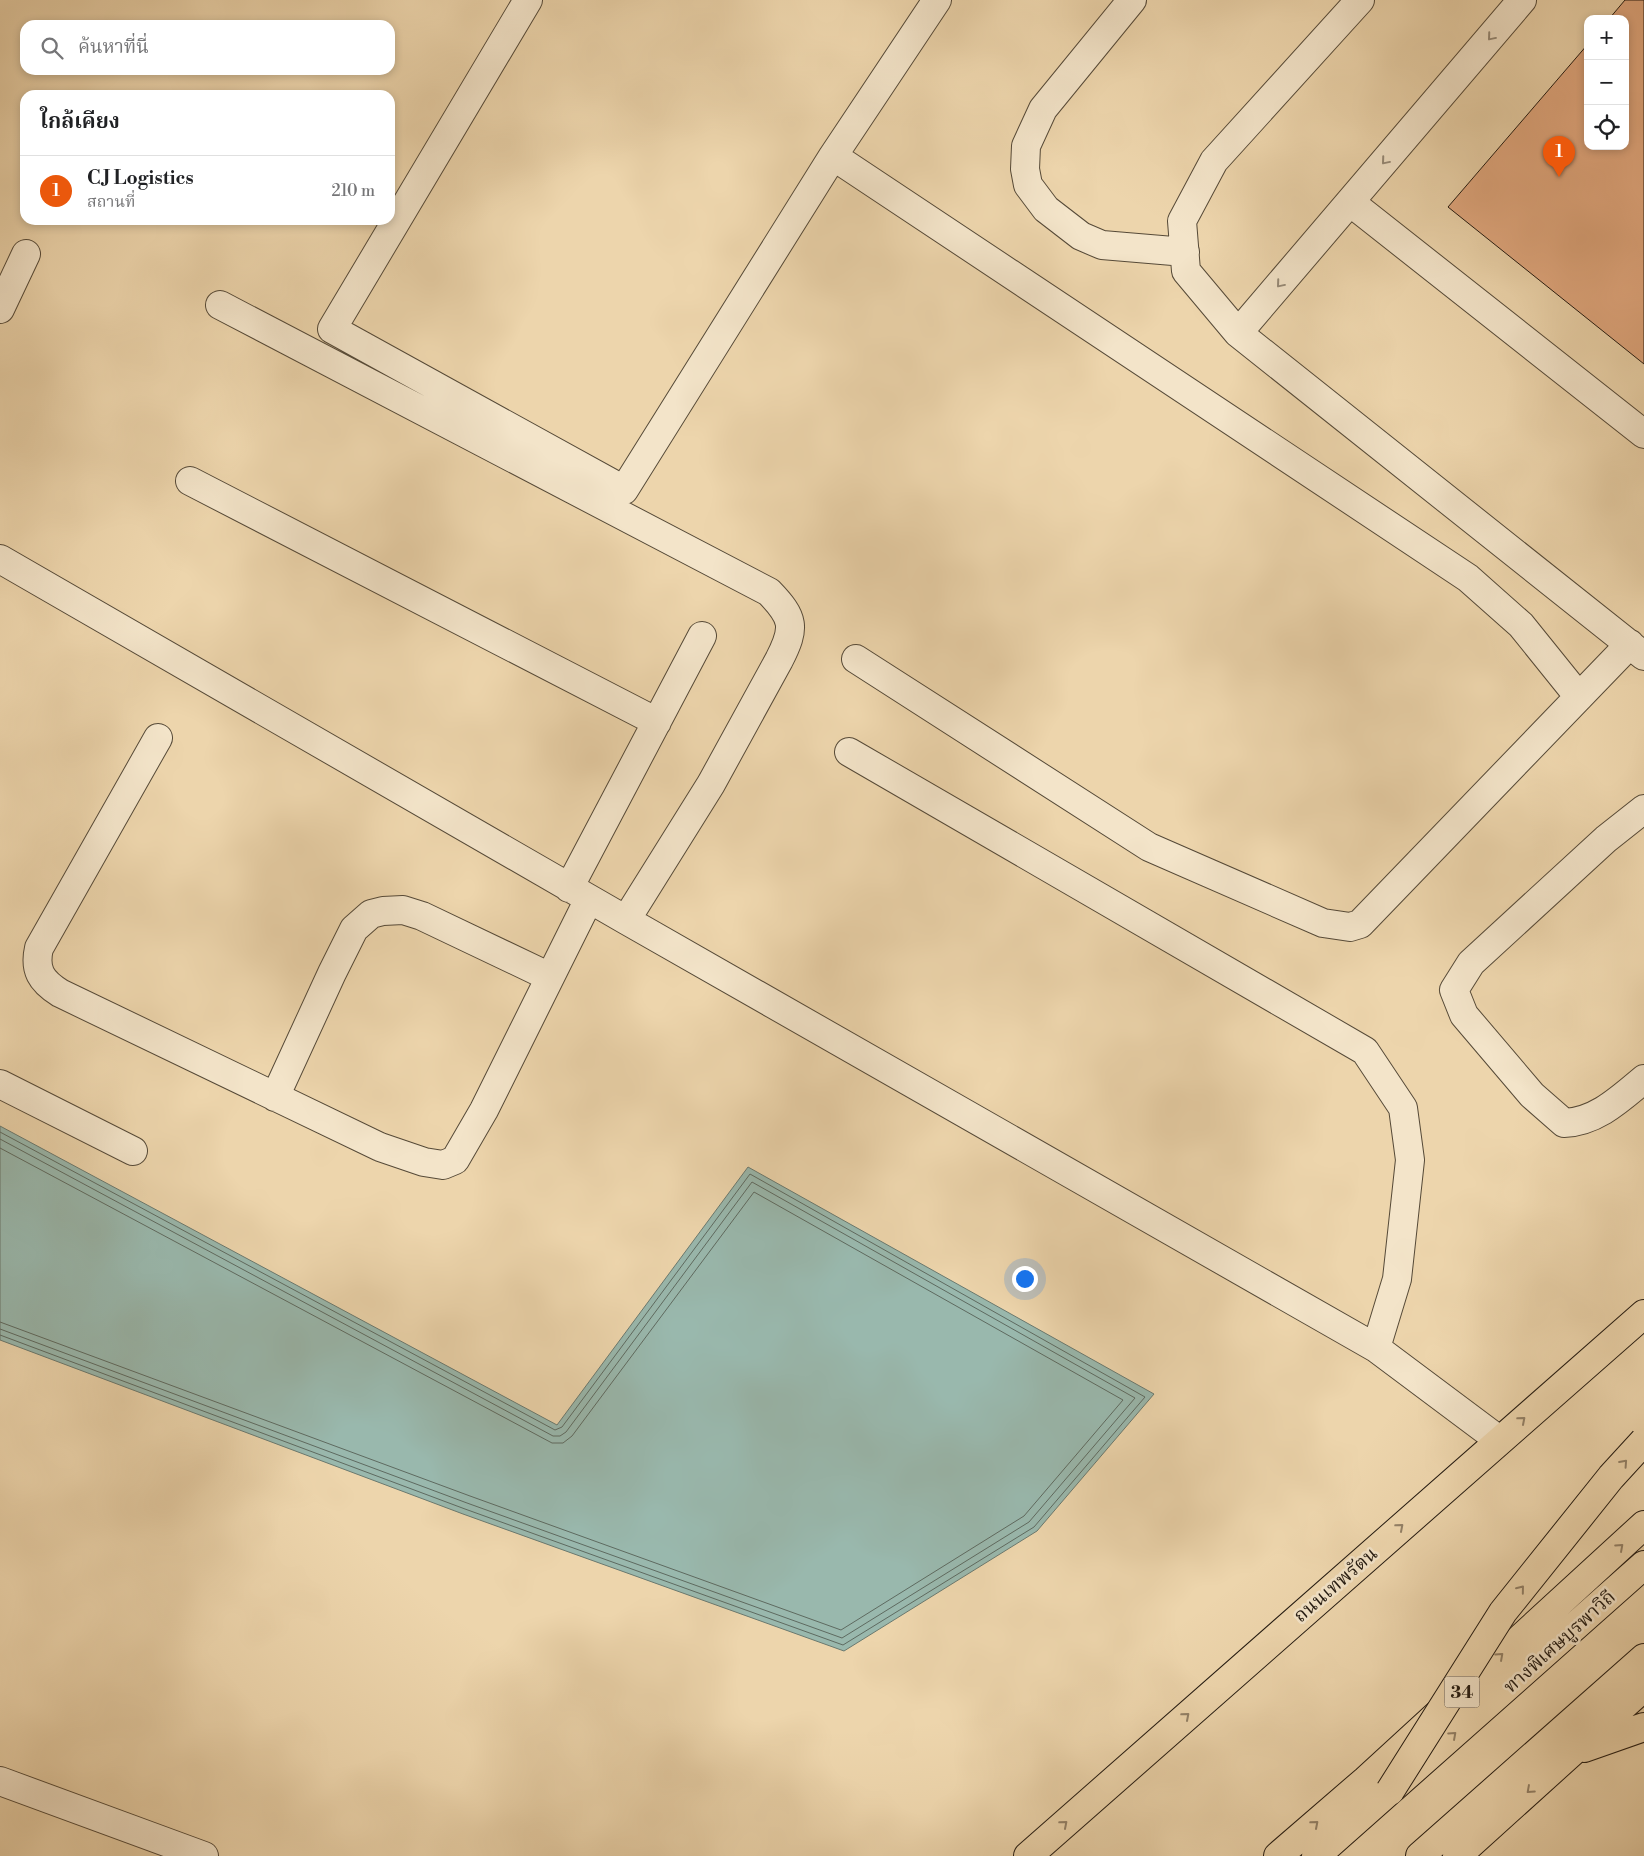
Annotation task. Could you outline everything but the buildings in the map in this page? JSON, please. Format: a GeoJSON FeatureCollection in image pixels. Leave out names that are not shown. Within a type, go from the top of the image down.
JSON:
{"type":"FeatureCollection","features":[{"type":"Feature","properties":{"kind":"main road","name":"ถนนเทพรัตน"},"geometry":{"type":"LineString","coordinates":[[1028,1856],[1644,1314]]}},
{"type":"Feature","properties":{"kind":"main road"},"geometry":{"type":"LineString","coordinates":[[1390,1791],[1503,1612],[1611,1477],[1644,1441]]}},
{"type":"Feature","properties":{"kind":"main road","name":"34"},"geometry":{"type":"LineString","coordinates":[[1278,1856],[1373,1773],[1644,1525]]}},
{"type":"Feature","properties":{"kind":"main road","name":"ทางพิเศษบูรพาวิถี"},"geometry":{"type":"LineString","coordinates":[[1316,1856],[1644,1565]]}},
{"type":"Feature","properties":{"kind":"main road"},"geometry":{"type":"LineString","coordinates":[[1426,1851],[1644,1658]]}},
{"type":"Feature","properties":{"kind":"main road"},"geometry":{"type":"LineString","coordinates":[[1426,1851],[1601,1710],[1644,1680]]}},
{"type":"Feature","properties":{"kind":"main road"},"geometry":{"type":"LineString","coordinates":[[1457,1856],[1644,1687]]}},
{"type":"Feature","properties":{"kind":"main road"},"geometry":{"type":"LineString","coordinates":[[1574,1751],[1644,1727]]}},
{"type":"Feature","properties":{"kind":"street"},"geometry":{"type":"LineString","coordinates":[[395,223],[528,0]]}},
{"type":"Feature","properties":{"kind":"street"},"geometry":{"type":"LineString","coordinates":[[394,225],[332,329],[624,490],[833,156],[937,0]]}},
{"type":"Feature","properties":{"kind":"street"},"geometry":{"type":"LineString","coordinates":[[1132,0],[1043,109],[1026,146],[1025,169],[1028,185],[1046,209],[1081,236],[1111,246],[1184,252]]}},
{"type":"Feature","properties":{"kind":"street"},"geometry":{"type":"LineString","coordinates":[[856,659],[1149,847],[1323,923],[1338,927],[1350,927],[1360,924],[1579,697],[1637,650],[1238,333],[1186,271],[1182,221],[1214,161],[1360,0]]}},
{"type":"Feature","properties":{"kind":"street"},"geometry":{"type":"LineString","coordinates":[[1238,333],[1522,0]]}},
{"type":"Feature","properties":{"kind":"street"},"geometry":{"type":"LineString","coordinates":[[833,156],[1468,578],[1520,625],[1579,697]]}},
{"type":"Feature","properties":{"kind":"street"},"geometry":{"type":"LineString","coordinates":[[1350,202],[1644,434]]}},
{"type":"Feature","properties":{"kind":"street"},"geometry":{"type":"LineString","coordinates":[[0,309],[26,254]]}},
{"type":"Feature","properties":{"kind":"street"},"geometry":{"type":"LineString","coordinates":[[220,305],[769,592],[787,610],[791,626],[787,644],[779,660],[711,784],[626,920]]}},
{"type":"Feature","properties":{"kind":"street"},"geometry":{"type":"LineString","coordinates":[[190,481],[657,722]]}},
{"type":"Feature","properties":{"kind":"street"},"geometry":{"type":"LineString","coordinates":[[0,559],[626,920],[1376,1348],[1499,1440]]}},
{"type":"Feature","properties":{"kind":"street"},"geometry":{"type":"LineString","coordinates":[[158,738],[43,938],[37,957],[38,972],[43,982],[60,993],[380,1147],[424,1162],[442,1165],[455,1160],[484,1110],[550,977],[579,893],[657,722],[702,636]]}},
{"type":"Feature","properties":{"kind":"street"},"geometry":{"type":"LineString","coordinates":[[849,752],[1365,1051],[1403,1108],[1410,1160],[1397,1279],[1376,1348]]}},
{"type":"Feature","properties":{"kind":"street"},"geometry":{"type":"LineString","coordinates":[[1644,809],[1606,839],[1471,962],[1454,990],[1464,1015],[1532,1095],[1564,1124],[1581,1122],[1616,1103],[1644,1079]]}},
{"type":"Feature","properties":{"kind":"street"},"geometry":{"type":"LineString","coordinates":[[276,1097],[354,929],[371,914],[402,910],[422,916],[550,977]]}},
{"type":"Feature","properties":{"kind":"street"},"geometry":{"type":"LineString","coordinates":[[0,1084],[133,1151]]}},
{"type":"Feature","properties":{"kind":"street"},"geometry":{"type":"LineString","coordinates":[[0,1781],[204,1856]]}},
{"type":"Feature","properties":{"kind":"water"},"geometry":{"type":"Polygon","coordinates":[[[0,1126],[557,1425],[748,1167],[1154,1394],[1037,1531],[844,1651],[463,1514],[0,1340],[0,1126]]]}},
{"type":"Feature","properties":{"kind":"place","name":"CJ Logistics"},"geometry":{"type":"Point","coordinates":[1559,177]}}]}
